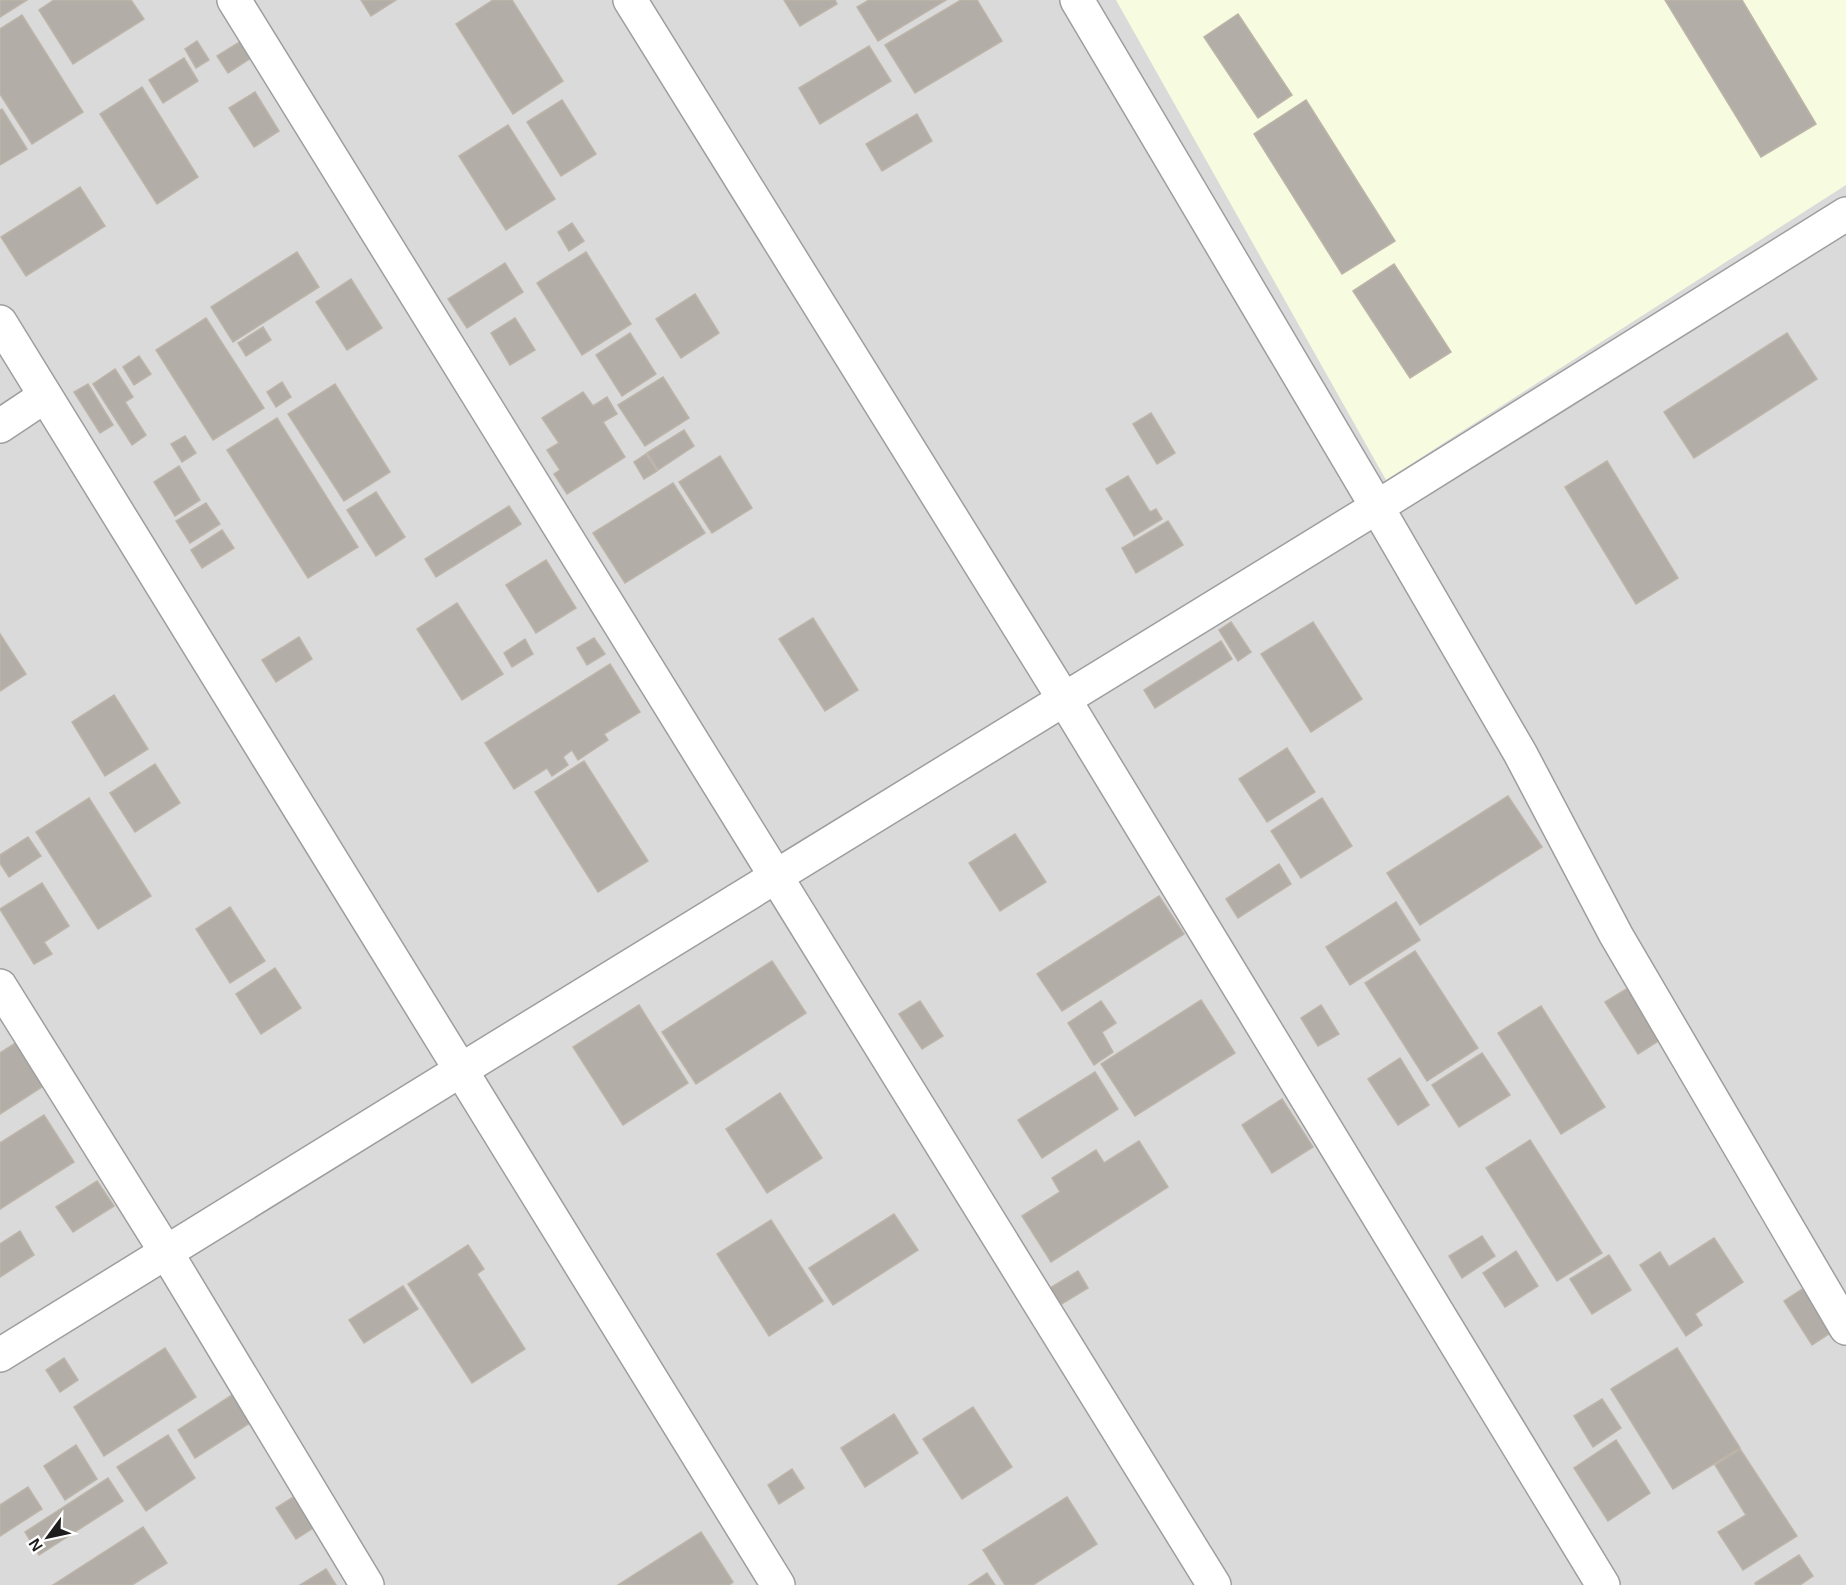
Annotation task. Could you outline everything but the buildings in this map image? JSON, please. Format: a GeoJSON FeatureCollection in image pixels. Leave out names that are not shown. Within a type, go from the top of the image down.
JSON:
{"type":"FeatureCollection","features":[{"type":"Feature","properties":{"kind":"street"},"geometry":{"type":"LineString","coordinates":[[234,0],[1214,1585]]}},
{"type":"Feature","properties":{"kind":"street"},"geometry":{"type":"LineString","coordinates":[[630,0],[1064,699],[1603,1585]]}},
{"type":"Feature","properties":{"kind":"street"},"geometry":{"type":"LineString","coordinates":[[1077,0],[1520,753],[1616,935],[1846,1328]]}},
{"type":"Feature","properties":{"kind":"street"},"geometry":{"type":"LineString","coordinates":[[0,1355],[1377,507],[1846,214]]}},
{"type":"Feature","properties":{"kind":"street"},"geometry":{"type":"LineString","coordinates":[[0,322],[778,1585]]}},
{"type":"Feature","properties":{"kind":"street"},"geometry":{"type":"LineString","coordinates":[[0,426],[45,396]]}},
{"type":"Feature","properties":{"kind":"street"},"geometry":{"type":"LineString","coordinates":[[0,986],[166,1252],[367,1585]]}},
{"type":"Feature","properties":{"kind":"shaded area"},"geometry":{"type":"Polygon","coordinates":[[[0,0],[1846,0],[1846,1585],[0,1585],[0,0]]]}},
{"type":"Feature","properties":{"kind":"shaded area"},"geometry":{"type":"Polygon","coordinates":[[[1116,0],[1846,0],[1846,185],[1386,480],[1116,0]]]}}]}
